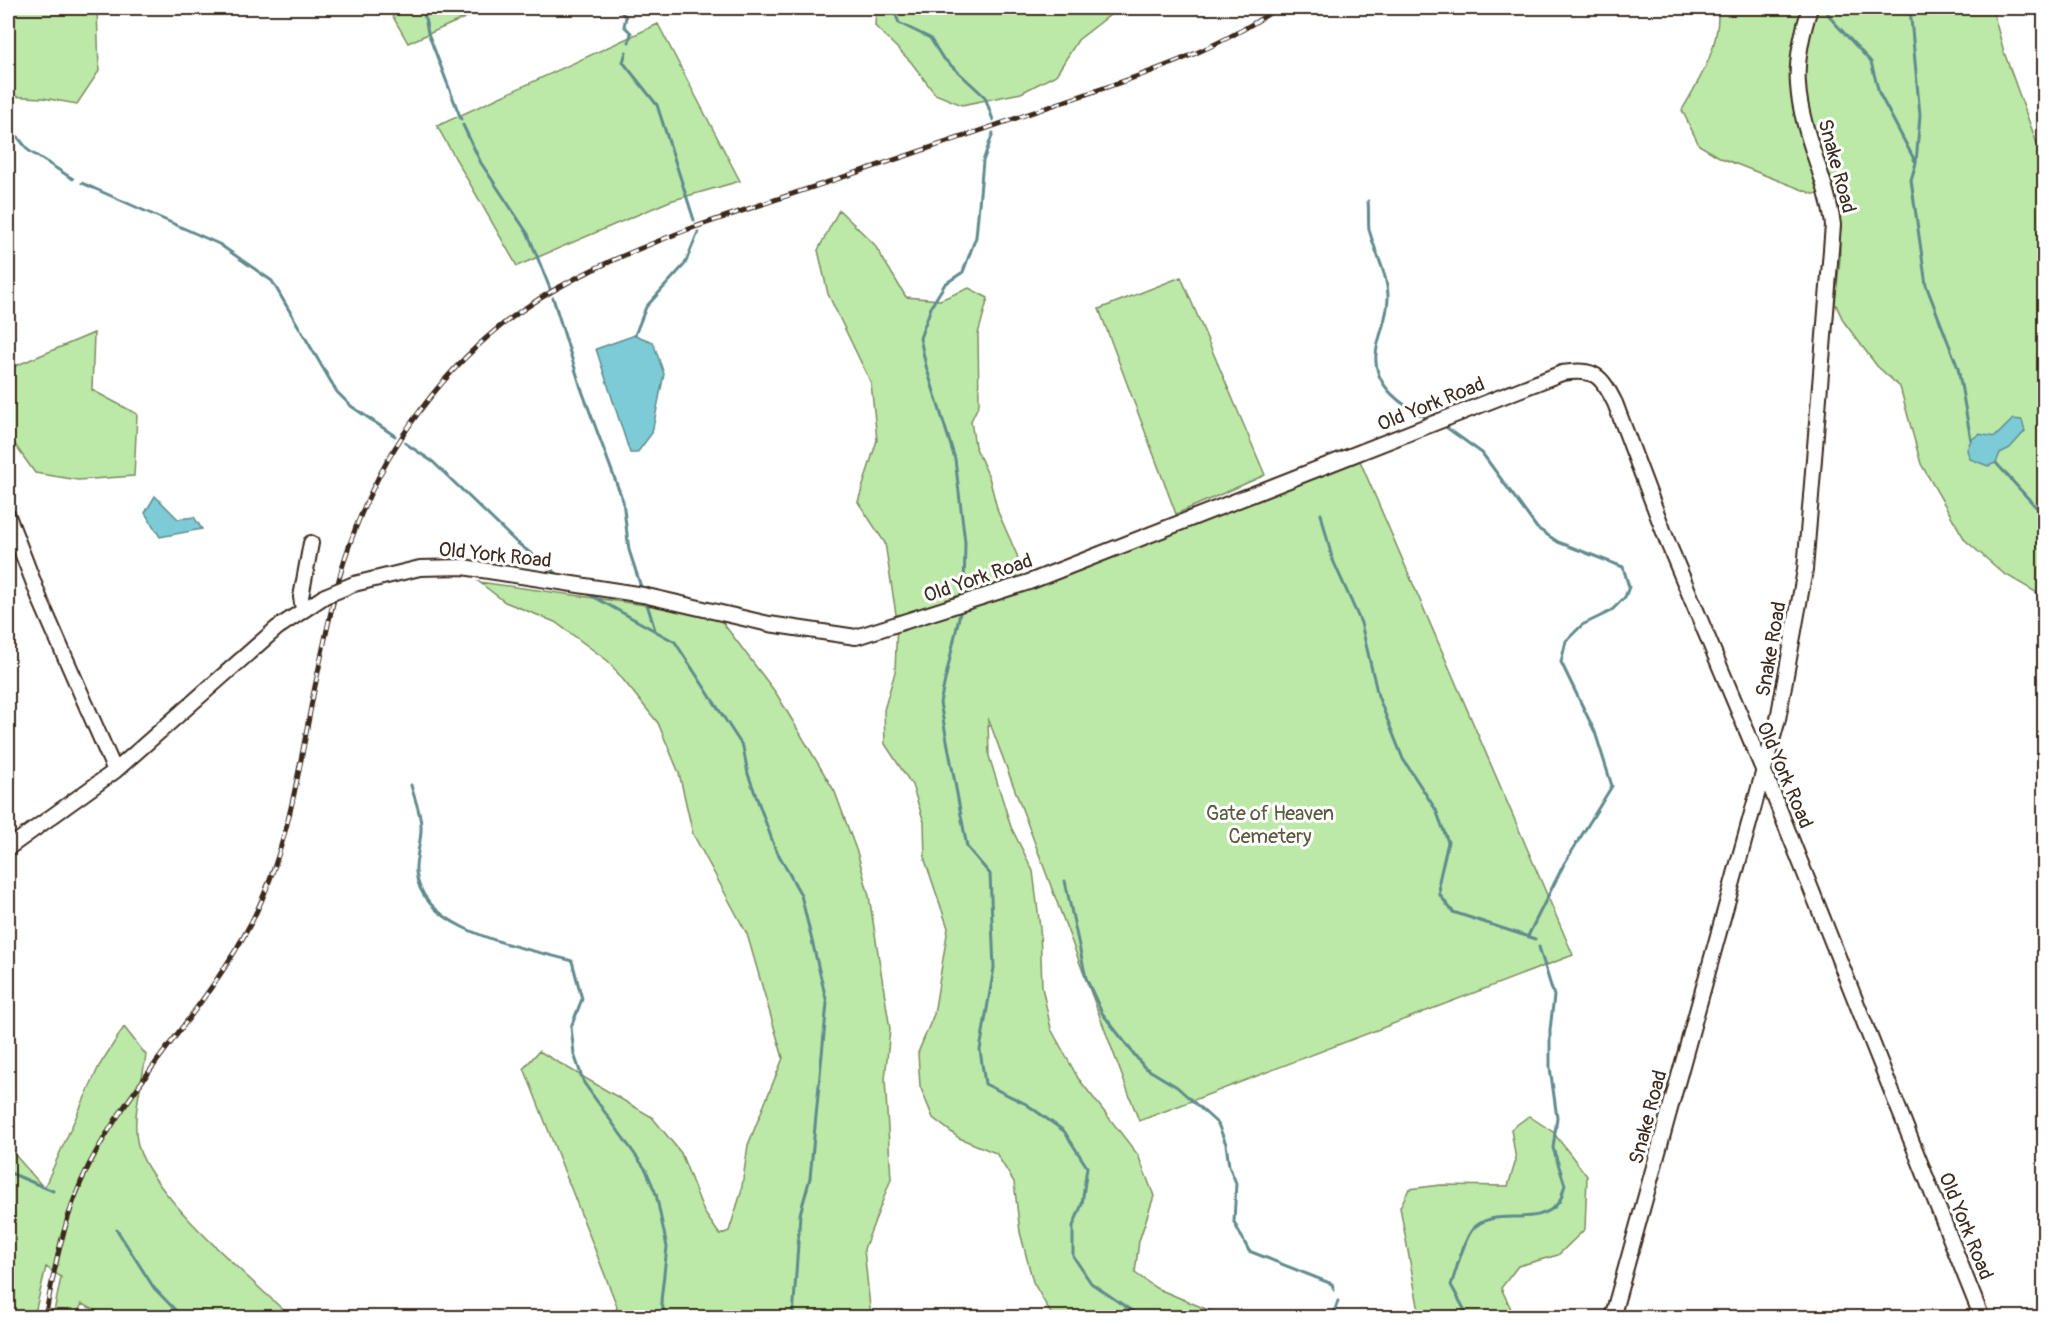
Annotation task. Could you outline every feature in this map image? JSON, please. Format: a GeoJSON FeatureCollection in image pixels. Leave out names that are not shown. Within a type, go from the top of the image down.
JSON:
{"type":"FeatureCollection","features":[{"type":"Feature","properties":{"kind":"street","name":"Snake Road"},"geometry":{"type":"LineString","coordinates":[[1612,1317],[1778,719],[1805,570],[1833,225],[1830,201],[1805,122],[1798,86],[1803,30],[1810,8]]}},
{"type":"Feature","properties":{"kind":"street","name":"Old York Road"},"geometry":{"type":"LineString","coordinates":[[8,848],[115,771],[303,609],[325,596],[354,584],[420,568],[463,567],[643,595],[769,624],[856,637],[1029,582],[1562,373],[1580,370],[1596,373],[1604,382],[1615,403],[1668,543],[1764,772],[1982,1317]]}},
{"type":"Feature","properties":{"kind":"street"},"geometry":{"type":"LineString","coordinates":[[8,516],[40,602],[115,771]]}},
{"type":"Feature","properties":{"kind":"street"},"geometry":{"type":"LineString","coordinates":[[303,609],[301,597],[311,543]]}},
{"type":"Feature","properties":{"kind":"green space"},"geometry":{"type":"Polygon","coordinates":[[[8,8],[97,8],[99,71],[77,104],[43,98],[8,96],[8,8]]]}},
{"type":"Feature","properties":{"kind":"green space"},"geometry":{"type":"Polygon","coordinates":[[[388,8],[487,8],[408,43],[388,8]]]}},
{"type":"Feature","properties":{"kind":"green space"},"geometry":{"type":"Polygon","coordinates":[[[876,8],[1119,8],[1078,40],[1056,75],[1021,93],[962,105],[935,94],[911,62],[875,26],[876,8]]]}},
{"type":"Feature","properties":{"kind":"green space"},"geometry":{"type":"Polygon","coordinates":[[[1718,8],[1992,8],[2004,52],[2044,163],[2044,597],[2003,573],[1965,540],[1921,464],[1900,387],[1877,366],[1844,322],[1835,303],[1840,259],[1839,193],[1813,194],[1721,158],[1699,145],[1682,110],[1708,61],[1716,36],[1718,8]]]}},
{"type":"Feature","properties":{"kind":"green space"},"geometry":{"type":"Polygon","coordinates":[[[658,24],[740,181],[670,201],[517,266],[437,126],[658,24]]]}},
{"type":"Feature","properties":{"kind":"green space","name":"Gate of Heaven Cemetery"},"geometry":{"type":"Polygon","coordinates":[[[839,210],[874,244],[906,297],[940,300],[969,288],[988,298],[978,334],[979,404],[971,421],[975,446],[989,477],[998,512],[1017,555],[1024,585],[1022,592],[1360,461],[1573,955],[1139,1121],[988,718],[989,756],[1011,827],[1033,871],[1040,928],[1042,987],[1051,1029],[1078,1078],[1138,1155],[1154,1196],[1139,1241],[1135,1273],[1156,1288],[1225,1317],[1053,1317],[1033,1282],[1020,1232],[1014,1182],[996,1153],[959,1138],[933,1118],[920,1086],[918,1053],[934,1014],[948,928],[925,860],[924,822],[912,785],[885,744],[884,710],[895,672],[897,621],[885,543],[858,502],[877,440],[871,383],[828,294],[818,250],[839,210]]]}},
{"type":"Feature","properties":{"kind":"green space"},"geometry":{"type":"Polygon","coordinates":[[[1181,277],[1265,475],[1176,514],[1099,309],[1181,277]]]}},
{"type":"Feature","properties":{"kind":"green space"},"geometry":{"type":"Polygon","coordinates":[[[94,333],[92,390],[137,414],[134,476],[78,480],[35,473],[8,435],[8,369],[94,333]]]}},
{"type":"Feature","properties":{"kind":"green space"},"geometry":{"type":"Polygon","coordinates":[[[479,582],[717,615],[776,693],[835,792],[858,855],[869,896],[890,1029],[885,1079],[891,1179],[864,1249],[871,1317],[615,1317],[617,1306],[524,1068],[539,1051],[652,1117],[681,1153],[704,1212],[720,1235],[729,1231],[741,1193],[748,1145],[783,1058],[747,934],[693,834],[679,773],[658,723],[608,661],[555,622],[505,602],[479,582]]]}},
{"type":"Feature","properties":{"kind":"green space"},"geometry":{"type":"Polygon","coordinates":[[[124,1027],[146,1055],[138,1100],[136,1135],[147,1166],[182,1212],[229,1260],[291,1317],[109,1317],[82,1304],[75,1317],[53,1317],[61,1277],[46,1267],[34,1317],[8,1317],[8,1147],[44,1188],[99,1066],[124,1027]]]}},
{"type":"Feature","properties":{"kind":"green space"},"geometry":{"type":"Polygon","coordinates":[[[1529,1116],[1553,1132],[1587,1176],[1585,1229],[1558,1255],[1518,1266],[1501,1288],[1515,1317],[1420,1317],[1400,1207],[1409,1189],[1441,1185],[1508,1186],[1516,1160],[1511,1129],[1529,1116]]]}},
{"type":"Feature","properties":{"kind":"water"},"geometry":{"type":"Polygon","coordinates":[[[635,335],[653,342],[664,374],[652,433],[637,453],[630,453],[596,349],[635,335]]]}},
{"type":"Feature","properties":{"kind":"water"},"geometry":{"type":"Polygon","coordinates":[[[2013,419],[2022,420],[2025,431],[2010,448],[2000,453],[1996,463],[1988,466],[1970,459],[1967,450],[1971,440],[1979,434],[1995,437],[2013,419]]]}},
{"type":"Feature","properties":{"kind":"water"},"geometry":{"type":"Polygon","coordinates":[[[155,496],[178,519],[194,517],[202,529],[160,537],[145,513],[155,496]]]}},
{"type":"Feature","properties":{"kind":"waterway"},"geometry":{"type":"LineString","coordinates":[[423,8],[428,33],[461,119]]}},
{"type":"Feature","properties":{"kind":"waterway"},"geometry":{"type":"LineString","coordinates":[[617,8],[626,17],[624,26],[631,33],[629,42]]}},
{"type":"Feature","properties":{"kind":"waterway"},"geometry":{"type":"LineString","coordinates":[[893,8],[899,23],[930,38],[942,57],[985,97],[993,120]]}},
{"type":"Feature","properties":{"kind":"waterway"},"geometry":{"type":"LineString","coordinates":[[1824,8],[1871,62],[1879,93],[1915,161]]}},
{"type":"Feature","properties":{"kind":"waterway"},"geometry":{"type":"LineString","coordinates":[[1910,8],[1920,115],[1916,163],[1911,180],[1926,285],[1958,368],[1971,440]]}},
{"type":"Feature","properties":{"kind":"waterway"},"geometry":{"type":"LineString","coordinates":[[626,52],[623,62],[657,105],[694,220]]}},
{"type":"Feature","properties":{"kind":"waterway"},"geometry":{"type":"LineString","coordinates":[[8,125],[29,151],[73,179]]}},
{"type":"Feature","properties":{"kind":"waterway"},"geometry":{"type":"LineString","coordinates":[[463,125],[481,163],[528,234],[551,291]]}},
{"type":"Feature","properties":{"kind":"waterway"},"geometry":{"type":"LineString","coordinates":[[964,595],[965,542],[955,459],[926,366],[920,338],[932,305],[945,284],[963,272],[976,237],[983,161],[993,133]]}},
{"type":"Feature","properties":{"kind":"waterway"},"geometry":{"type":"LineString","coordinates":[[82,183],[219,244],[272,281],[337,392],[351,406],[395,436]]}},
{"type":"Feature","properties":{"kind":"waterway"},"geometry":{"type":"LineString","coordinates":[[1368,201],[1369,229],[1385,278],[1388,295],[1387,310],[1376,354],[1379,376],[1400,401],[1428,418]]}},
{"type":"Feature","properties":{"kind":"waterway"},"geometry":{"type":"LineString","coordinates":[[635,335],[646,307],[685,264],[698,232]]}},
{"type":"Feature","properties":{"kind":"waterway"},"geometry":{"type":"LineString","coordinates":[[553,298],[581,388],[623,501],[629,550],[641,587]]}},
{"type":"Feature","properties":{"kind":"waterway"},"geometry":{"type":"LineString","coordinates":[[1443,425],[1482,453],[1537,528],[1558,542],[1623,567],[1629,587],[1625,597],[1611,611],[1582,625],[1566,641],[1561,662],[1595,732],[1612,786],[1564,864],[1528,936]]}},
{"type":"Feature","properties":{"kind":"waterway"},"geometry":{"type":"LineString","coordinates":[[405,443],[433,462],[515,541],[561,577]]}},
{"type":"Feature","properties":{"kind":"waterway"},"geometry":{"type":"LineString","coordinates":[[1996,463],[2036,507],[2044,512]]}},
{"type":"Feature","properties":{"kind":"waterway"},"geometry":{"type":"LineString","coordinates":[[1321,514],[1332,558],[1361,623],[1378,696],[1403,759],[1436,810],[1448,842],[1439,881],[1440,895],[1453,912],[1535,939]]}},
{"type":"Feature","properties":{"kind":"waterway"},"geometry":{"type":"LineString","coordinates":[[585,592],[675,642],[743,747],[748,774],[775,848],[801,895],[827,1003],[810,1178],[800,1214],[793,1318]]}},
{"type":"Feature","properties":{"kind":"waterway"},"geometry":{"type":"LineString","coordinates":[[647,604],[655,630]]}},
{"type":"Feature","properties":{"kind":"waterway"},"geometry":{"type":"LineString","coordinates":[[960,613],[940,703],[967,847],[990,874],[994,968],[980,1050],[985,1084],[1026,1104],[1064,1131],[1087,1167],[1082,1204],[1073,1226],[1073,1256],[1091,1283],[1142,1318]]}},
{"type":"Feature","properties":{"kind":"waterway"},"geometry":{"type":"LineString","coordinates":[[411,785],[421,821],[416,872],[422,893],[436,910],[455,923],[478,934],[572,961],[582,999],[571,1027],[574,1054],[584,1083],[646,1170],[656,1194],[667,1247],[661,1301],[666,1318]]}},
{"type":"Feature","properties":{"kind":"waterway"},"geometry":{"type":"LineString","coordinates":[[1065,881],[1086,978],[1102,1013],[1144,1067],[1177,1087],[1218,1124],[1226,1144],[1229,1166],[1236,1183],[1234,1222],[1249,1251],[1332,1284],[1334,1290]]}},
{"type":"Feature","properties":{"kind":"waterway"},"geometry":{"type":"LineString","coordinates":[[1469,1318],[1451,1285],[1470,1233],[1482,1222],[1492,1219],[1528,1217],[1550,1210],[1559,1202],[1565,1185],[1553,1148],[1557,1118],[1550,1067],[1550,1030],[1554,996],[1539,947]]}},
{"type":"Feature","properties":{"kind":"waterway"},"geometry":{"type":"LineString","coordinates":[[8,1172],[53,1191]]}},
{"type":"Feature","properties":{"kind":"waterway"},"geometry":{"type":"LineString","coordinates":[[117,1230],[154,1288],[183,1318]]}},
{"type":"Feature","properties":{"kind":"waterway"},"geometry":{"type":"LineString","coordinates":[[1332,1318],[1338,1301]]}},
{"type":"Feature","properties":{"kind":"railway"},"geometry":{"type":"LineString","coordinates":[[45,1318],[67,1220],[89,1165],[127,1102],[214,984],[252,921],[264,894],[275,866],[291,808],[336,588],[346,555],[360,517],[397,444],[420,410],[446,378],[506,322],[539,299],[575,279],[650,244],[1167,65],[1224,40],[1277,8]]}}]}
